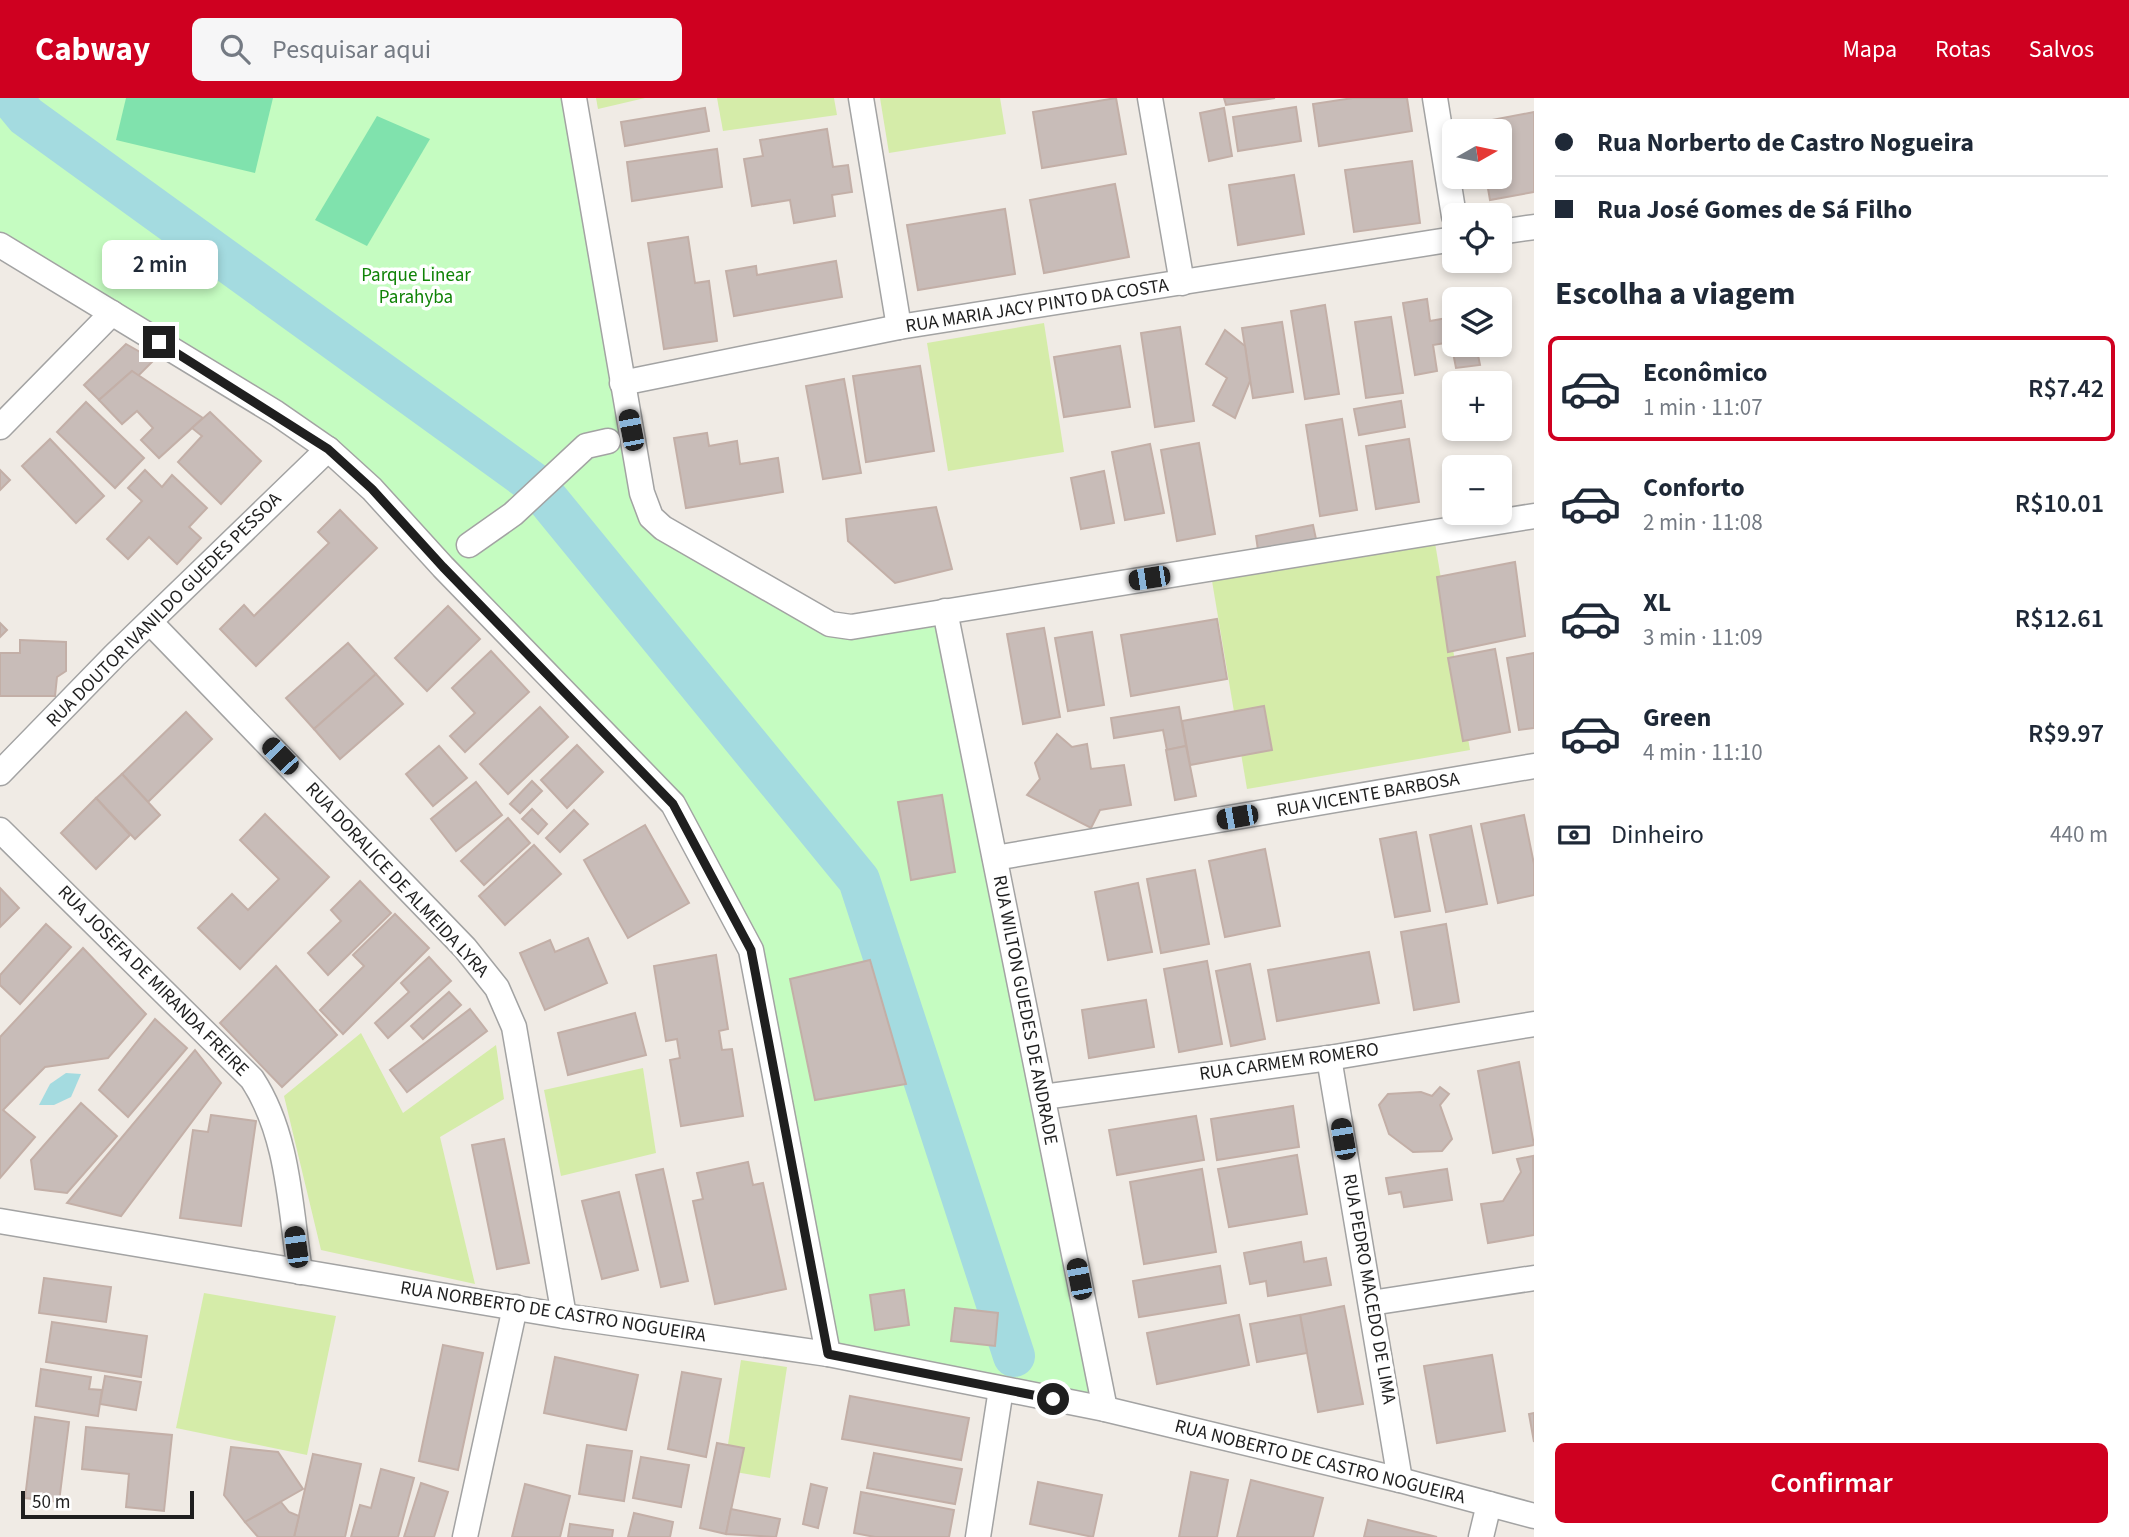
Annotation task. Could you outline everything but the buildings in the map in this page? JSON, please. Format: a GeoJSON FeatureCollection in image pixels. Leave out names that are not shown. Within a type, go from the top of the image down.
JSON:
{"type":"FeatureCollection","features":[{"type":"Feature","properties":{"kind":"street"},"geometry":{"type":"LineString","coordinates":[[574,98],[642,493],[651,517],[663,528],[830,624],[850,627],[1534,516]]}},
{"type":"Feature","properties":{"kind":"street"},"geometry":{"type":"LineString","coordinates":[[861,98],[899,327]]}},
{"type":"Feature","properties":{"kind":"street"},"geometry":{"type":"LineString","coordinates":[[1150,98],[1182,283]]}},
{"type":"Feature","properties":{"kind":"street"},"geometry":{"type":"LineString","coordinates":[[1435,98],[1452,203]]}},
{"type":"Feature","properties":{"kind":"street"},"geometry":{"type":"LineString","coordinates":[[1512,230],[1534,226]]}},
{"type":"Feature","properties":{"kind":"street","name":"RUA MARIA JACY PINTO DA COSTA"},"geometry":{"type":"LineString","coordinates":[[622,383],[899,327],[1442,241]]}},
{"type":"Feature","properties":{"kind":"street"},"geometry":{"type":"LineString","coordinates":[[0,246],[328,449],[372,489],[443,567],[662,790],[737,918],[759,977],[828,1354]]}},
{"type":"Feature","properties":{"kind":"street"},"geometry":{"type":"LineString","coordinates":[[0,427],[112,313]]}},
{"type":"Feature","properties":{"kind":"street"},"geometry":{"type":"LineString","coordinates":[[468,545],[513,514],[552,474],[586,446],[608,441]]}},
{"type":"Feature","properties":{"kind":"street","name":"RUA DOUTOR IVANILDO GUEDES PESSOA"},"geometry":{"type":"LineString","coordinates":[[0,773],[328,449]]}},
{"type":"Feature","properties":{"kind":"street","name":"RUA WILTON GUEDES DE ANDRADE"},"geometry":{"type":"LineString","coordinates":[[945,611],[1105,1409]]}},
{"type":"Feature","properties":{"kind":"street","name":"RUA DORALICE DE ALMEIDA LYRA"},"geometry":{"type":"LineString","coordinates":[[150,622],[465,948],[497,988],[514,1027],[564,1316]]}},
{"type":"Feature","properties":{"kind":"street","name":"RUA VICENTE BARBOSA"},"geometry":{"type":"LineString","coordinates":[[995,858],[1534,766]]}},
{"type":"Feature","properties":{"kind":"street","name":"RUA JOSEFA DE MIRANDA FREIRE"},"geometry":{"type":"LineString","coordinates":[[0,830],[252,1079],[268,1104],[279,1135],[300,1272]]}},
{"type":"Feature","properties":{"kind":"street","name":"RUA CARMEM ROMERO"},"geometry":{"type":"LineString","coordinates":[[1043,1097],[1329,1058],[1534,1024]]}},
{"type":"Feature","properties":{"kind":"street","name":"RUA PEDRO MACEDO DE LIMA"},"geometry":{"type":"LineString","coordinates":[[1329,1058],[1400,1480]]}},
{"type":"Feature","properties":{"kind":"street","name":"RUA NORBERTO DE CASTRO NOGUEIRA"},"geometry":{"type":"LineString","coordinates":[[0,1221],[564,1316],[828,1354],[1105,1409]]}},
{"type":"Feature","properties":{"kind":"street"},"geometry":{"type":"LineString","coordinates":[[1371,1303],[1534,1278]]}},
{"type":"Feature","properties":{"kind":"street"},"geometry":{"type":"LineString","coordinates":[[465,1537],[515,1307]]}},
{"type":"Feature","properties":{"kind":"street"},"geometry":{"type":"LineString","coordinates":[[978,1537],[1001,1389]]}},
{"type":"Feature","properties":{"kind":"street","name":"RUA NOBERTO DE CASTRO NOGUEIRA"},"geometry":{"type":"LineString","coordinates":[[1105,1409],[1400,1480],[1534,1516]]}},
{"type":"Feature","properties":{"kind":"street"},"geometry":{"type":"LineString","coordinates":[[1481,1537],[1489,1504]]}},
{"type":"Feature","properties":{"kind":"green space","name":"Parque Linear Parahyba"},"geometry":{"type":"Polygon","coordinates":[[[0,98],[576,98],[649,528],[842,635],[956,616],[1108,1411],[824,1357],[743,945],[663,797],[332,455],[0,240],[0,98]]]}},
{"type":"Feature","properties":{"kind":"green space"},"geometry":{"type":"Polygon","coordinates":[[[126,98],[273,98],[255,173],[116,140],[126,98]]]}},
{"type":"Feature","properties":{"kind":"green space"},"geometry":{"type":"Polygon","coordinates":[[[596,98],[645,98],[598,109],[596,98]]]}},
{"type":"Feature","properties":{"kind":"green space"},"geometry":{"type":"Polygon","coordinates":[[[717,98],[834,98],[837,115],[723,131],[717,98]]]}},
{"type":"Feature","properties":{"kind":"green space"},"geometry":{"type":"Polygon","coordinates":[[[880,98],[1000,98],[1006,134],[889,153],[880,98]]]}},
{"type":"Feature","properties":{"kind":"green space"},"geometry":{"type":"Polygon","coordinates":[[[377,116],[430,139],[367,246],[315,220],[377,116]]]}},
{"type":"Feature","properties":{"kind":"green space"},"geometry":{"type":"Polygon","coordinates":[[[1044,323],[1064,452],[948,471],[927,343],[1044,323]]]}},
{"type":"Feature","properties":{"kind":"green space"},"geometry":{"type":"Polygon","coordinates":[[[1434,537],[1470,750],[1247,789],[1211,575],[1434,537]]]}},
{"type":"Feature","properties":{"kind":"green space"},"geometry":{"type":"Polygon","coordinates":[[[361,1033],[403,1113],[496,1045],[504,1099],[440,1137],[475,1284],[321,1250],[284,1096],[361,1033]]]}},
{"type":"Feature","properties":{"kind":"green space"},"geometry":{"type":"Polygon","coordinates":[[[643,1068],[656,1153],[561,1176],[544,1090],[643,1068]]]}},
{"type":"Feature","properties":{"kind":"green space"},"geometry":{"type":"Polygon","coordinates":[[[204,1293],[336,1316],[307,1455],[176,1428],[204,1293]]]}},
{"type":"Feature","properties":{"kind":"green space"},"geometry":{"type":"Polygon","coordinates":[[[741,1360],[787,1367],[770,1478],[724,1470],[741,1360]]]}},
{"type":"Feature","properties":{"kind":"water"},"geometry":{"type":"Polygon","coordinates":[[[66,1073],[81,1074],[71,1097],[54,1105],[39,1105],[50,1084],[66,1073]]]}},
{"type":"Feature","properties":{"kind":"waterway"},"geometry":{"type":"LineString","coordinates":[[11,98],[26,116],[536,485],[859,880],[1014,1356]]}},
{"type":"Feature","properties":{"kind":"route"},"geometry":{"type":"LineString","coordinates":[[159,342],[328,449],[372,489],[443,567],[604,729],[673,804],[743,930],[759,977],[828,1354],[1053,1399]]}}]}
